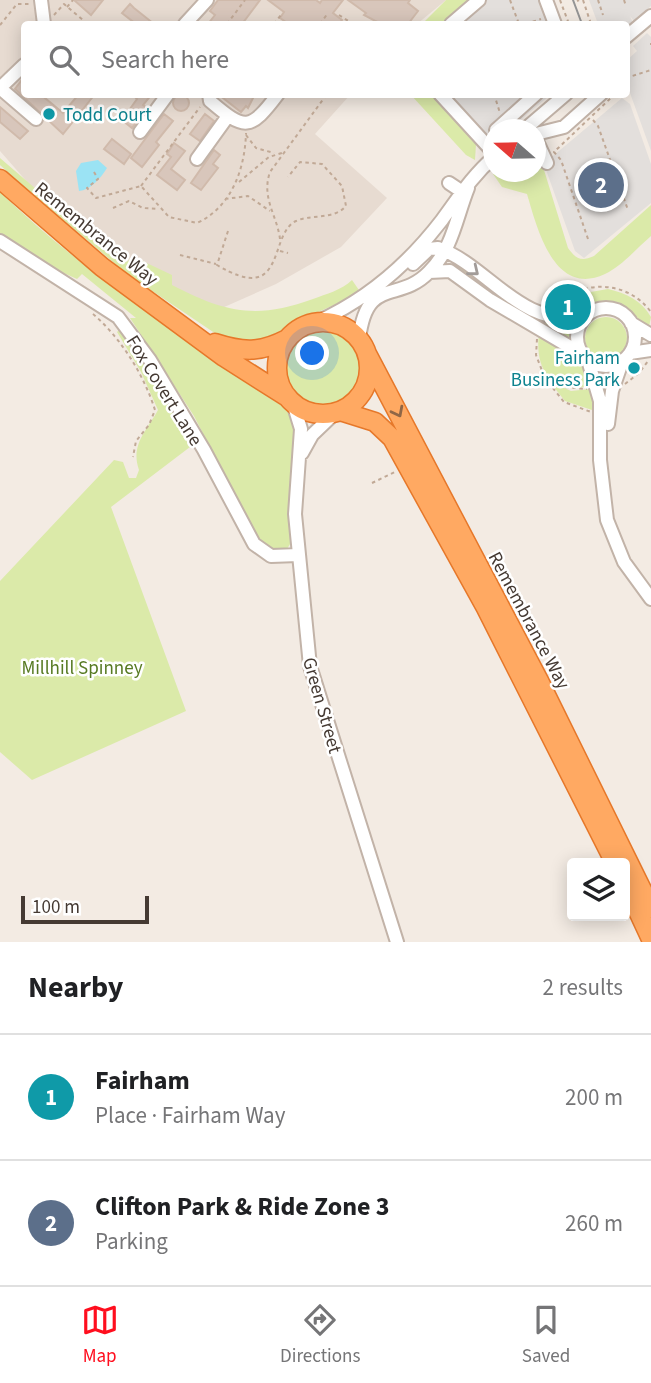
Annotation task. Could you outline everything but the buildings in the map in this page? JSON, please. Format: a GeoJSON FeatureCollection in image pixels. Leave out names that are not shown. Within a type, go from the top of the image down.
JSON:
{"type":"FeatureCollection","features":[{"type":"Feature","properties":{"kind":"highway","name":"Remembrance Way"},"geometry":{"type":"LineString","coordinates":[[0,179],[102,267],[205,340],[224,357],[290,400]]}},
{"type":"Feature","properties":{"kind":"highway"},"geometry":{"type":"LineString","coordinates":[[317,322],[340,325],[363,346],[367,381],[361,394],[338,412],[309,412],[290,400],[277,374],[280,349],[287,339],[300,327],[317,322]]}},
{"type":"Feature","properties":{"kind":"highway","name":"Remembrance Way"},"geometry":{"type":"LineString","coordinates":[[205,340],[247,352],[270,347],[287,339]]}},
{"type":"Feature","properties":{"kind":"highway","name":"Remembrance Way"},"geometry":{"type":"LineString","coordinates":[[363,346],[551,704],[651,908]]}},
{"type":"Feature","properties":{"kind":"highway","name":"Remembrance Way"},"geometry":{"type":"LineString","coordinates":[[338,412],[375,422],[392,438],[486,608],[612,858]]}},
{"type":"Feature","properties":{"kind":"highway"},"geometry":{"type":"LineString","coordinates":[[630,894],[651,939]]}},
{"type":"Feature","properties":{"kind":"street"},"geometry":{"type":"LineString","coordinates":[[188,21],[207,0]]}},
{"type":"Feature","properties":{"kind":"street"},"geometry":{"type":"LineString","coordinates":[[455,21],[479,0]]}},
{"type":"Feature","properties":{"kind":"street"},"geometry":{"type":"LineString","coordinates":[[546,0],[554,21]]}},
{"type":"Feature","properties":{"kind":"street"},"geometry":{"type":"LineString","coordinates":[[41,1],[48,21]]}},
{"type":"Feature","properties":{"kind":"street"},"geometry":{"type":"LineString","coordinates":[[630,34],[650,19]]}},
{"type":"Feature","properties":{"kind":"street"},"geometry":{"type":"LineString","coordinates":[[21,68],[0,88],[36,119]]}},
{"type":"Feature","properties":{"kind":"street"},"geometry":{"type":"LineString","coordinates":[[139,132],[165,98]]}},
{"type":"Feature","properties":{"kind":"street"},"geometry":{"type":"LineString","coordinates":[[210,98],[210,101],[246,129],[260,119],[275,98]]}},
{"type":"Feature","properties":{"kind":"street"},"geometry":{"type":"LineString","coordinates":[[444,98],[483,141]]}},
{"type":"Feature","properties":{"kind":"street"},"geometry":{"type":"LineString","coordinates":[[508,119],[532,98]]}},
{"type":"Feature","properties":{"kind":"street"},"geometry":{"type":"LineString","coordinates":[[538,119],[562,98]]}},
{"type":"Feature","properties":{"kind":"street"},"geometry":{"type":"LineString","coordinates":[[546,133],[564,127],[596,98]]}},
{"type":"Feature","properties":{"kind":"street"},"geometry":{"type":"LineString","coordinates":[[548,111],[545,122],[553,131]]}},
{"type":"Feature","properties":{"kind":"street"},"geometry":{"type":"LineString","coordinates":[[197,159],[228,116]]}},
{"type":"Feature","properties":{"kind":"street"},"geometry":{"type":"LineString","coordinates":[[317,322],[348,307],[377,286],[431,233],[483,166]]}},
{"type":"Feature","properties":{"kind":"street"},"geometry":{"type":"LineString","coordinates":[[429,272],[445,250],[459,222],[474,175]]}},
{"type":"Feature","properties":{"kind":"street"},"geometry":{"type":"LineString","coordinates":[[449,183],[461,191]]}},
{"type":"Feature","properties":{"kind":"street","name":"Fox Covert Lane"},"geometry":{"type":"LineString","coordinates":[[0,241],[118,317],[150,360],[204,450],[254,544],[271,556],[298,555]]}},
{"type":"Feature","properties":{"kind":"street"},"geometry":{"type":"LineString","coordinates":[[377,286],[400,275],[429,249],[445,250],[498,290],[528,307],[565,319],[585,317],[594,311],[610,309],[624,315],[631,323],[651,335]]}},
{"type":"Feature","properties":{"kind":"street"},"geometry":{"type":"LineString","coordinates":[[363,346],[362,321],[371,302],[429,272],[450,271],[489,300],[585,357],[608,366],[650,350]]}},
{"type":"Feature","properties":{"kind":"street"},"geometry":{"type":"LineString","coordinates":[[585,317],[577,338],[598,386],[603,503],[614,540],[629,570],[651,599]]}},
{"type":"Feature","properties":{"kind":"street"},"geometry":{"type":"LineString","coordinates":[[601,465],[614,384],[635,335],[631,323]]}},
{"type":"Feature","properties":{"kind":"street","name":"Green Street"},"geometry":{"type":"LineString","coordinates":[[290,400],[301,429],[295,498],[310,666],[397,942]]}},
{"type":"Feature","properties":{"kind":"street","name":"Green Street"},"geometry":{"type":"LineString","coordinates":[[299,460],[312,435],[338,412]]}},
{"type":"Feature","properties":{"kind":"path"},"geometry":{"type":"LineString","coordinates":[[12,0],[17,4]]}},
{"type":"Feature","properties":{"kind":"path"},"geometry":{"type":"LineString","coordinates":[[67,7],[72,0]]}},
{"type":"Feature","properties":{"kind":"path"},"geometry":{"type":"LineString","coordinates":[[229,21],[245,0]]}},
{"type":"Feature","properties":{"kind":"path"},"geometry":{"type":"LineString","coordinates":[[510,0],[518,21]]}},
{"type":"Feature","properties":{"kind":"path"},"geometry":{"type":"LineString","coordinates":[[560,0],[568,21]]}},
{"type":"Feature","properties":{"kind":"path"},"geometry":{"type":"LineString","coordinates":[[579,0],[590,21]]}},
{"type":"Feature","properties":{"kind":"path"},"geometry":{"type":"LineString","coordinates":[[598,0],[603,15]]}},
{"type":"Feature","properties":{"kind":"path"},"geometry":{"type":"LineString","coordinates":[[624,0],[626,6]]}},
{"type":"Feature","properties":{"kind":"path"},"geometry":{"type":"LineString","coordinates":[[0,26],[17,4],[41,1]]}},
{"type":"Feature","properties":{"kind":"path"},"geometry":{"type":"LineString","coordinates":[[48,21],[64,4],[82,21]]}},
{"type":"Feature","properties":{"kind":"path"},"geometry":{"type":"LineString","coordinates":[[322,21],[328,13]]}},
{"type":"Feature","properties":{"kind":"path"},"geometry":{"type":"LineString","coordinates":[[278,21],[281,15]]}},
{"type":"Feature","properties":{"kind":"path"},"geometry":{"type":"LineString","coordinates":[[339,15],[348,21]]}},
{"type":"Feature","properties":{"kind":"path"},"geometry":{"type":"LineString","coordinates":[[630,77],[651,70]]}},
{"type":"Feature","properties":{"kind":"path"},"geometry":{"type":"LineString","coordinates":[[94,172],[98,179],[87,188],[96,198],[141,186],[208,98]]}},
{"type":"Feature","properties":{"kind":"path"},"geometry":{"type":"LineString","coordinates":[[281,244],[266,184],[282,153],[324,98]]}},
{"type":"Feature","properties":{"kind":"path"},"geometry":{"type":"LineString","coordinates":[[588,239],[561,160],[554,152],[611,98]]}},
{"type":"Feature","properties":{"kind":"path"},"geometry":{"type":"LineString","coordinates":[[592,118],[598,126],[628,210]]}},
{"type":"Feature","properties":{"kind":"path"},"geometry":{"type":"LineString","coordinates":[[246,129],[256,148],[282,153]]}},
{"type":"Feature","properties":{"kind":"path"},"geometry":{"type":"LineString","coordinates":[[238,182],[246,129]]}},
{"type":"Feature","properties":{"kind":"path"},"geometry":{"type":"LineString","coordinates":[[141,186],[160,209],[178,221],[197,223],[224,199],[238,182],[275,153]]}},
{"type":"Feature","properties":{"kind":"path"},"geometry":{"type":"LineString","coordinates":[[180,256],[217,265],[248,277],[260,275],[275,263],[284,231],[293,222],[340,211],[347,204],[342,186],[318,163],[300,162],[288,177]]}},
{"type":"Feature","properties":{"kind":"path"},"geometry":{"type":"LineString","coordinates":[[224,199],[248,197],[271,212]]}},
{"type":"Feature","properties":{"kind":"path"},"geometry":{"type":"LineString","coordinates":[[113,208],[130,201],[144,208],[160,209]]}},
{"type":"Feature","properties":{"kind":"path"},"geometry":{"type":"LineString","coordinates":[[217,265],[228,231]]}},
{"type":"Feature","properties":{"kind":"path"},"geometry":{"type":"LineString","coordinates":[[279,251],[288,253]]}},
{"type":"Feature","properties":{"kind":"path"},"geometry":{"type":"LineString","coordinates":[[552,309],[574,292],[603,286],[630,293],[651,312]]}},
{"type":"Feature","properties":{"kind":"path"},"geometry":{"type":"LineString","coordinates":[[86,308],[113,331],[151,398],[155,410],[149,425],[136,441],[133,457]]}},
{"type":"Feature","properties":{"kind":"path"},"geometry":{"type":"LineString","coordinates":[[538,333],[536,355],[544,376],[564,402],[596,412]]}},
{"type":"Feature","properties":{"kind":"path"},"geometry":{"type":"LineString","coordinates":[[614,384],[623,385],[639,373],[648,360],[650,350]]}},
{"type":"Feature","properties":{"kind":"path"},"geometry":{"type":"LineString","coordinates":[[544,376],[572,389],[598,386]]}},
{"type":"Feature","properties":{"kind":"path"},"geometry":{"type":"LineString","coordinates":[[372,483],[398,470]]}},
{"type":"Feature","properties":{"kind":"shaded area"},"geometry":{"type":"Polygon","coordinates":[[[0,0],[446,0],[421,21],[21,21],[21,98],[347,98],[315,134],[387,198],[341,247],[276,284],[222,308],[150,291],[57,216],[0,151],[0,0]]]}},
{"type":"Feature","properties":{"kind":"shaded area"},"geometry":{"type":"Polygon","coordinates":[[[473,0],[550,0],[558,21],[449,21],[473,0]]]}},
{"type":"Feature","properties":{"kind":"shaded area"},"geometry":{"type":"Polygon","coordinates":[[[589,0],[651,0],[651,6],[634,21],[630,16],[633,23],[597,21],[589,0]]]}},
{"type":"Feature","properties":{"kind":"shaded area"},"geometry":{"type":"Polygon","coordinates":[[[647,33],[651,37],[651,151],[630,93],[630,57],[637,51],[633,46],[647,33]]]}},
{"type":"Feature","properties":{"kind":"shaded area"},"geometry":{"type":"Polygon","coordinates":[[[438,98],[546,98],[522,119],[483,119],[483,145],[438,98]]]}},
{"type":"Feature","properties":{"kind":"shaded area"},"geometry":{"type":"Polygon","coordinates":[[[622,98],[630,104],[651,164],[651,203],[584,258],[575,251],[546,170],[547,161],[622,98]]]}},
{"type":"Feature","properties":{"kind":"green space"},"geometry":{"type":"Polygon","coordinates":[[[446,0],[469,0],[444,21],[425,21],[446,0]]]}},
{"type":"Feature","properties":{"kind":"green space"},"geometry":{"type":"Polygon","coordinates":[[[414,98],[434,98],[476,144],[475,160],[466,155],[414,98]]]}},
{"type":"Feature","properties":{"kind":"green space"},"geometry":{"type":"Polygon","coordinates":[[[0,158],[123,264],[134,257],[172,275],[172,285],[208,302],[241,310],[274,309],[293,306],[328,293],[352,280],[361,293],[298,321],[271,341],[228,342],[127,274],[0,165],[0,158]]]}},
{"type":"Feature","properties":{"kind":"green space"},"geometry":{"type":"Polygon","coordinates":[[[546,176],[568,248],[576,257],[582,259],[594,256],[651,205],[651,236],[611,271],[587,279],[573,276],[561,268],[551,256],[536,224],[527,194],[502,187],[499,182],[546,182],[546,176]]]}},
{"type":"Feature","properties":{"kind":"green space"},"geometry":{"type":"Polygon","coordinates":[[[0,192],[64,249],[132,301],[276,396],[288,408],[297,428],[292,541],[287,549],[276,552],[258,542],[194,416],[130,318],[136,318],[82,274],[77,279],[37,261],[0,236],[0,192]]]}},
{"type":"Feature","properties":{"kind":"green space"},"geometry":{"type":"Polygon","coordinates":[[[458,264],[511,303],[541,318],[572,325],[570,338],[512,308],[450,266],[455,267],[458,264]]]}},
{"type":"Feature","properties":{"kind":"green space"},"geometry":{"type":"Polygon","coordinates":[[[608,289],[627,295],[643,306],[651,317],[649,327],[625,308],[610,302],[573,313],[552,311],[573,295],[608,289]]]}},
{"type":"Feature","properties":{"kind":"green space"},"geometry":{"type":"Polygon","coordinates":[[[606,317],[621,323],[627,338],[621,353],[606,359],[591,353],[585,338],[591,323],[606,317]]]}},
{"type":"Feature","properties":{"kind":"green space","name":"Millhill Spinney"},"geometry":{"type":"Polygon","coordinates":[[[120,329],[139,352],[190,437],[190,447],[111,507],[186,711],[32,780],[0,752],[0,581],[114,460],[123,462],[129,478],[136,478],[139,470],[138,445],[158,410],[141,372],[117,332],[120,329]]]}},
{"type":"Feature","properties":{"kind":"green space"},"geometry":{"type":"Polygon","coordinates":[[[324,329],[339,332],[356,346],[363,368],[360,383],[346,400],[324,407],[309,404],[292,390],[285,368],[288,353],[302,336],[324,329]]]}},
{"type":"Feature","properties":{"kind":"green space"},"geometry":{"type":"Polygon","coordinates":[[[539,333],[580,361],[593,385],[567,387],[549,377],[540,359],[539,333]]]}},
{"type":"Feature","properties":{"kind":"green space"},"geometry":{"type":"Polygon","coordinates":[[[549,381],[571,391],[590,389],[595,411],[565,401],[549,381]]]}},
{"type":"Feature","properties":{"kind":"water"},"geometry":{"type":"Polygon","coordinates":[[[98,160],[107,168],[95,183],[79,191],[76,171],[81,163],[98,160]]]}},
{"type":"Feature","properties":{"kind":"tram line"},"geometry":{"type":"LineString","coordinates":[[573,0],[581,21]]}},
{"type":"Feature","properties":{"kind":"place","name":"Todd Court"},"geometry":{"type":"Point","coordinates":[49,114]}},
{"type":"Feature","properties":{"kind":"place","name":"Clifton Park & Ride Zone 3"},"geometry":{"type":"Point","coordinates":[601,185]}},
{"type":"Feature","properties":{"kind":"place","name":"Fairham"},"geometry":{"type":"Point","coordinates":[568,307]}},
{"type":"Feature","properties":{"kind":"place","name":"Fairham Business Park"},"geometry":{"type":"Point","coordinates":[634,368]}}]}
